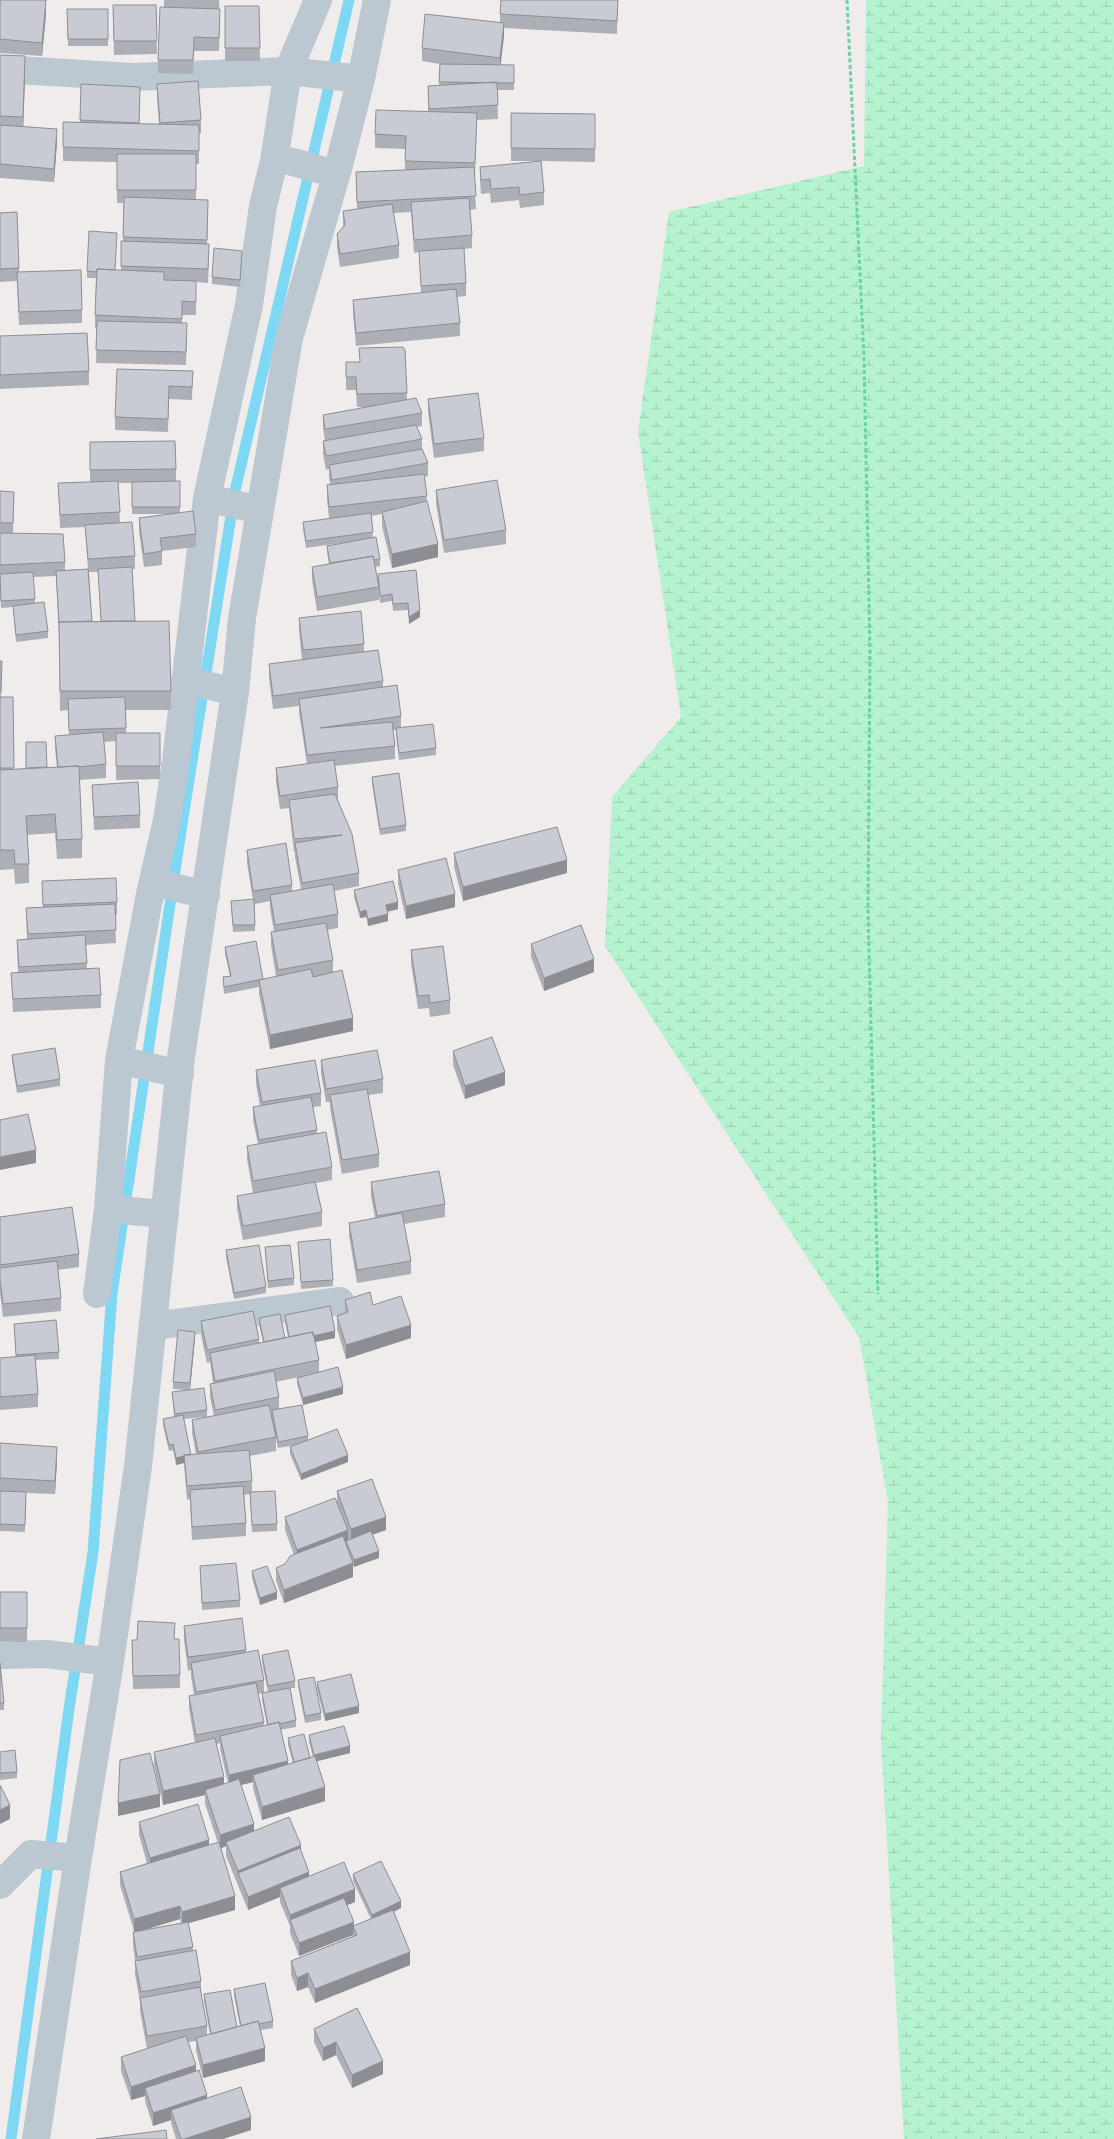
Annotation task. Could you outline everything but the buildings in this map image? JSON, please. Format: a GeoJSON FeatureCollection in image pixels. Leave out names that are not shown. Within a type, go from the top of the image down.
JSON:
{"type":"FeatureCollection","features":[{"type":"Feature","properties":{"kind":"street"},"geometry":{"type":"LineString","coordinates":[[97,1294],[113,1209],[123,1061],[158,884],[190,682],[211,499],[249,305],[263,206],[281,161],[288,71],[318,0]]}},
{"type":"Feature","properties":{"kind":"street"},"geometry":{"type":"LineString","coordinates":[[36,2139],[59,1856],[101,1661],[138,1466],[154,1326],[159,1214],[170,1072],[201,894],[232,691],[255,509],[289,338],[330,171],[350,77],[377,0]]}},
{"type":"Feature","properties":{"kind":"street"},"geometry":{"type":"LineString","coordinates":[[0,69],[134,77],[288,71],[350,77]]}},
{"type":"Feature","properties":{"kind":"street"},"geometry":{"type":"LineString","coordinates":[[281,161],[330,171]]}},
{"type":"Feature","properties":{"kind":"street"},"geometry":{"type":"LineString","coordinates":[[211,499],[255,509]]}},
{"type":"Feature","properties":{"kind":"street"},"geometry":{"type":"LineString","coordinates":[[190,682],[232,691]]}},
{"type":"Feature","properties":{"kind":"street"},"geometry":{"type":"LineString","coordinates":[[158,884],[201,894]]}},
{"type":"Feature","properties":{"kind":"street"},"geometry":{"type":"LineString","coordinates":[[123,1061],[170,1072]]}},
{"type":"Feature","properties":{"kind":"street"},"geometry":{"type":"LineString","coordinates":[[113,1209],[159,1214]]}},
{"type":"Feature","properties":{"kind":"street"},"geometry":{"type":"LineString","coordinates":[[154,1326],[340,1301]]}},
{"type":"Feature","properties":{"kind":"street"},"geometry":{"type":"LineString","coordinates":[[0,1655],[47,1654],[101,1661]]}},
{"type":"Feature","properties":{"kind":"street"},"geometry":{"type":"LineString","coordinates":[[0,1885],[31,1854],[59,1856]]}},
{"type":"Feature","properties":{"kind":"path"},"geometry":{"type":"LineString","coordinates":[[847,0],[865,378],[870,652],[868,911],[878,1294]]}},
{"type":"Feature","properties":{"kind":"green space"},"geometry":{"type":"Polygon","coordinates":[[[866,0],[1114,0],[1114,2139],[904,2139],[881,1740],[888,1502],[859,1337],[605,946],[612,797],[681,717],[638,432],[669,212],[864,166],[866,0]]]}},
{"type":"Feature","properties":{"kind":"waterway"},"geometry":{"type":"LineString","coordinates":[[11,2139],[69,1709],[93,1552],[112,1293],[182,824],[235,491],[349,0]]}}]}
